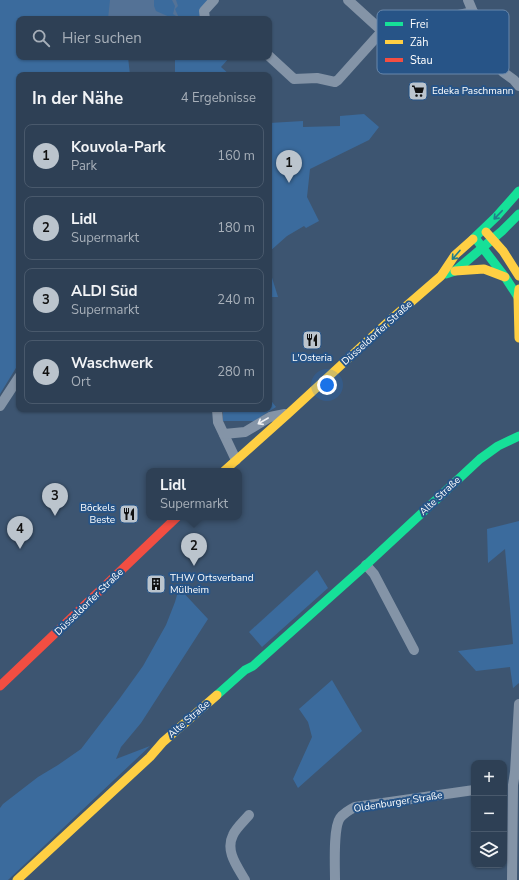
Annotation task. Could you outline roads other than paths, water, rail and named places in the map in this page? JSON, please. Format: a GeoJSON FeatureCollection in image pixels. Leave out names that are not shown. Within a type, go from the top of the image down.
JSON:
{"type":"FeatureCollection","features":[{"type":"Feature","properties":{"kind":"main road","name":"Düsseldorfer Straße"},"geometry":{"type":"LineString","coordinates":[[227,468],[389,321],[441,276],[455,255],[500,213],[519,191]]}},
{"type":"Feature","properties":{"kind":"main road","name":"Düsseldorfer Straße"},"geometry":{"type":"LineString","coordinates":[[441,276],[454,271],[502,231],[519,214]]}},
{"type":"Feature","properties":{"kind":"main road"},"geometry":{"type":"LineString","coordinates":[[483,229],[503,251],[519,276]]}},
{"type":"Feature","properties":{"kind":"main road"},"geometry":{"type":"LineString","coordinates":[[475,237],[518,293],[519,338]]}},
{"type":"Feature","properties":{"kind":"main road"},"geometry":{"type":"LineString","coordinates":[[454,271],[484,269],[505,277]]}},
{"type":"Feature","properties":{"kind":"main road","name":"Alte Straße"},"geometry":{"type":"LineString","coordinates":[[17,880],[150,757],[163,742],[245,670],[253,666],[366,565],[480,459],[493,448],[505,441],[519,436]]}},
{"type":"Feature","properties":{"kind":"main road","name":"Düsseldorfer Straße"},"geometry":{"type":"LineString","coordinates":[[0,686],[174,520]]}},
{"type":"Feature","properties":{"kind":"street"},"geometry":{"type":"LineString","coordinates":[[205,16],[204,12],[214,0]]}},
{"type":"Feature","properties":{"kind":"street"},"geometry":{"type":"LineString","coordinates":[[348,0],[377,26]]}},
{"type":"Feature","properties":{"kind":"street"},"geometry":{"type":"LineString","coordinates":[[468,0],[472,10]]}},
{"type":"Feature","properties":{"kind":"street"},"geometry":{"type":"LineString","coordinates":[[272,59],[294,79],[317,78],[334,82],[338,80],[377,37]]}},
{"type":"Feature","properties":{"kind":"street"},"geometry":{"type":"LineString","coordinates":[[506,74],[517,82]]}},
{"type":"Feature","properties":{"kind":"street"},"geometry":{"type":"LineString","coordinates":[[0,406],[16,382]]}},
{"type":"Feature","properties":{"kind":"street"},"geometry":{"type":"LineString","coordinates":[[217,412],[218,422],[236,460]]}},
{"type":"Feature","properties":{"kind":"street"},"geometry":{"type":"LineString","coordinates":[[224,434],[245,432],[270,417],[289,413]]}},
{"type":"Feature","properties":{"kind":"street"},"geometry":{"type":"LineString","coordinates":[[366,565],[374,574],[414,650]]}},
{"type":"Feature","properties":{"kind":"street"},"geometry":{"type":"LineString","coordinates":[[512,880],[508,786],[515,772],[519,704]]}},
{"type":"Feature","properties":{"kind":"street","name":"Oldenburger Straße"},"geometry":{"type":"LineString","coordinates":[[335,880],[336,828],[340,818],[346,811],[355,807],[471,790]]}},
{"type":"Feature","properties":{"kind":"street"},"geometry":{"type":"LineString","coordinates":[[244,880],[232,858],[229,847],[233,835],[248,815]]}},
{"type":"Feature","properties":{"kind":"place","name":"Edeka Paschmann"},"geometry":{"type":"Point","coordinates":[418,91]}},
{"type":"Feature","properties":{"kind":"place","name":"Kouvola-Park"},"geometry":{"type":"Point","coordinates":[289,183]}},
{"type":"Feature","properties":{"kind":"place","name":"L'Osteria"},"geometry":{"type":"Point","coordinates":[312,340]}},
{"type":"Feature","properties":{"kind":"place","name":"Böckels Beste"},"geometry":{"type":"Point","coordinates":[129,514]}},
{"type":"Feature","properties":{"kind":"place","name":"ALDI Süd"},"geometry":{"type":"Point","coordinates":[55,516]}},
{"type":"Feature","properties":{"kind":"place","name":"Waschwerk"},"geometry":{"type":"Point","coordinates":[20,549]}},
{"type":"Feature","properties":{"kind":"place","name":"Lidl"},"geometry":{"type":"Point","coordinates":[194,566]}},
{"type":"Feature","properties":{"kind":"place","name":"THW Ortsverband Mülheim"},"geometry":{"type":"Point","coordinates":[156,584]}}]}
